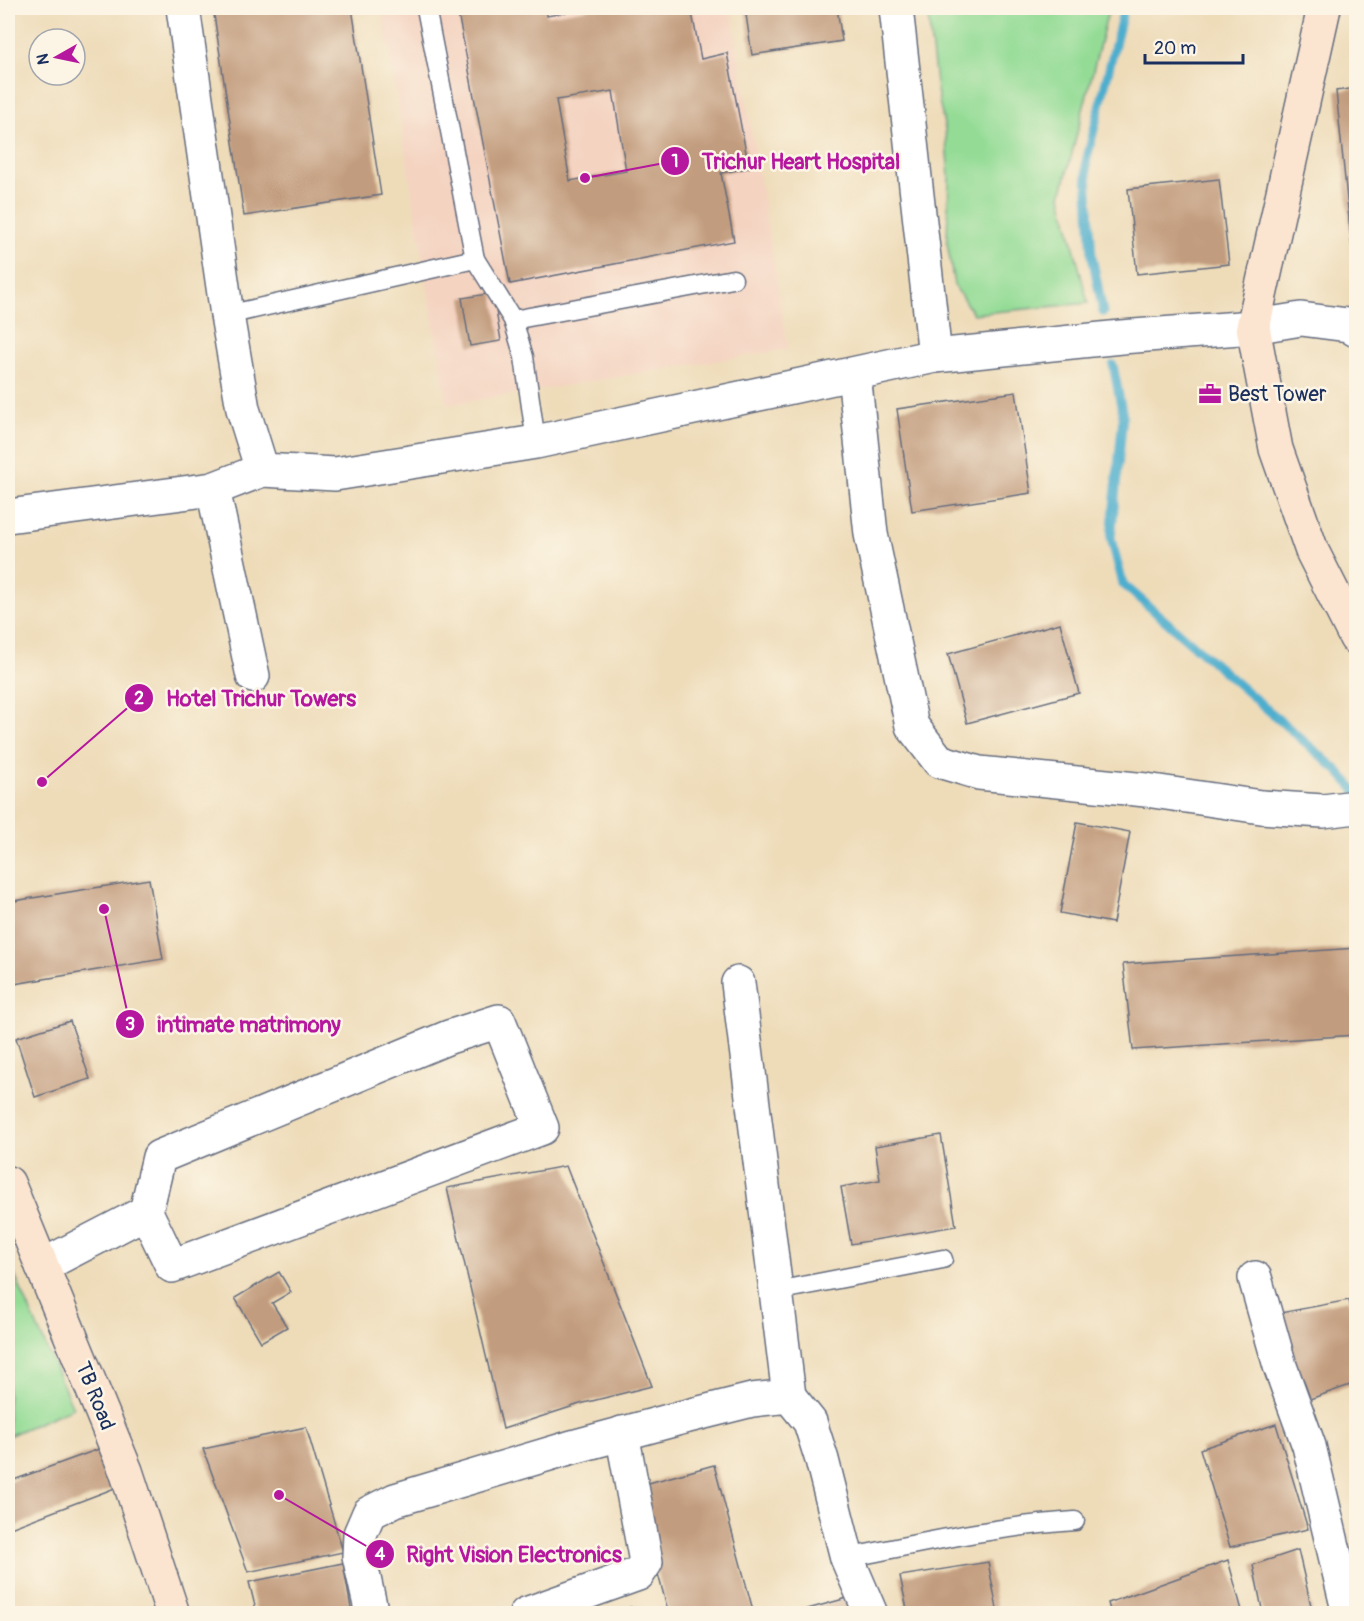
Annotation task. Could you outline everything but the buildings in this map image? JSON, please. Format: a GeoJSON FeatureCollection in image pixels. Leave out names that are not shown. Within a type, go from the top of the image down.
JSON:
{"type":"FeatureCollection","features":[{"type":"Feature","properties":{"kind":"main road"},"geometry":{"type":"LineString","coordinates":[[1324,8],[1253,327],[1276,449],[1312,551],[1356,638]]}},
{"type":"Feature","properties":{"kind":"main road","name":"TB Road"},"geometry":{"type":"LineString","coordinates":[[8,1183],[126,1471],[173,1614]]}},
{"type":"Feature","properties":{"kind":"street"},"geometry":{"type":"LineString","coordinates":[[183,8],[227,315],[243,409],[262,470]]}},
{"type":"Feature","properties":{"kind":"street"},"geometry":{"type":"LineString","coordinates":[[896,8],[934,356]]}},
{"type":"Feature","properties":{"kind":"street"},"geometry":{"type":"LineString","coordinates":[[8,516],[213,489],[262,470],[335,474],[536,442],[934,356],[1121,337],[1253,327],[1300,319],[1348,325],[1356,330]]}},
{"type":"Feature","properties":{"kind":"street"},"geometry":{"type":"LineString","coordinates":[[854,374],[871,534],[912,726],[939,761],[979,773],[1146,790],[1261,807],[1323,811],[1356,807]]}},
{"type":"Feature","properties":{"kind":"street"},"geometry":{"type":"LineString","coordinates":[[213,489],[253,676]]}},
{"type":"Feature","properties":{"kind":"street"},"geometry":{"type":"LineString","coordinates":[[738,983],[789,1396],[810,1422],[847,1558],[871,1614]]}},
{"type":"Feature","properties":{"kind":"street"},"geometry":{"type":"LineString","coordinates":[[42,1266],[146,1212],[159,1157],[449,1037],[499,1020],[542,1128],[172,1266],[146,1212]]}},
{"type":"Feature","properties":{"kind":"street"},"geometry":{"type":"LineString","coordinates":[[1255,1278],[1280,1366],[1309,1446],[1349,1614]]}},
{"type":"Feature","properties":{"kind":"street"},"geometry":{"type":"LineString","coordinates":[[372,1614],[358,1556],[360,1534],[369,1513],[395,1500],[622,1433],[752,1400],[789,1396]]}},
{"type":"Feature","properties":{"kind":"street"},"geometry":{"type":"LineString","coordinates":[[526,1614],[638,1575],[646,1562],[622,1433]]}},
{"type":"Feature","properties":{"kind":"lane"},"geometry":{"type":"LineString","coordinates":[[426,8],[475,259],[513,320],[524,357],[536,442]]}},
{"type":"Feature","properties":{"kind":"lane"},"geometry":{"type":"LineString","coordinates":[[227,315],[475,259]]}},
{"type":"Feature","properties":{"kind":"lane"},"geometry":{"type":"LineString","coordinates":[[513,320],[733,279]]}},
{"type":"Feature","properties":{"kind":"lane"},"geometry":{"type":"LineString","coordinates":[[776,1291],[943,1259]]}},
{"type":"Feature","properties":{"kind":"lane"},"geometry":{"type":"LineString","coordinates":[[847,1558],[984,1532],[1042,1523],[1075,1521]]}},
{"type":"Feature","properties":{"kind":"shaded area"},"geometry":{"type":"Polygon","coordinates":[[[382,8],[731,8],[788,349],[447,405],[382,8]]]}},
{"type":"Feature","properties":{"kind":"green space"},"geometry":{"type":"Polygon","coordinates":[[[927,8],[1109,8],[1061,196],[1088,303],[973,314],[954,285],[947,242],[949,177],[945,129],[937,91],[927,8]]]}},
{"type":"Feature","properties":{"kind":"green space"},"geometry":{"type":"Polygon","coordinates":[[[8,1260],[73,1408],[8,1436],[8,1260]]]}},
{"type":"Feature","properties":{"kind":"waterway"},"geometry":{"type":"LineString","coordinates":[[1103,312],[1092,256],[1086,162],[1124,8]]}},
{"type":"Feature","properties":{"kind":"waterway"},"geometry":{"type":"LineString","coordinates":[[1113,365],[1123,416],[1111,538],[1123,584],[1338,771],[1356,791]]}},
{"type":"Feature","properties":{"kind":"place","name":"Trichur Heart Hospital"},"geometry":{"type":"Point","coordinates":[585,178]}},
{"type":"Feature","properties":{"kind":"place","name":"Best Tower"},"geometry":{"type":"Point","coordinates":[1210,394]}},
{"type":"Feature","properties":{"kind":"place","name":"Hotel Trichur Towers"},"geometry":{"type":"Point","coordinates":[42,782]}},
{"type":"Feature","properties":{"kind":"place","name":"intimate matrimony"},"geometry":{"type":"Point","coordinates":[104,909]}},
{"type":"Feature","properties":{"kind":"place","name":"Right Vision Electronics"},"geometry":{"type":"Point","coordinates":[279,1495]}}]}
